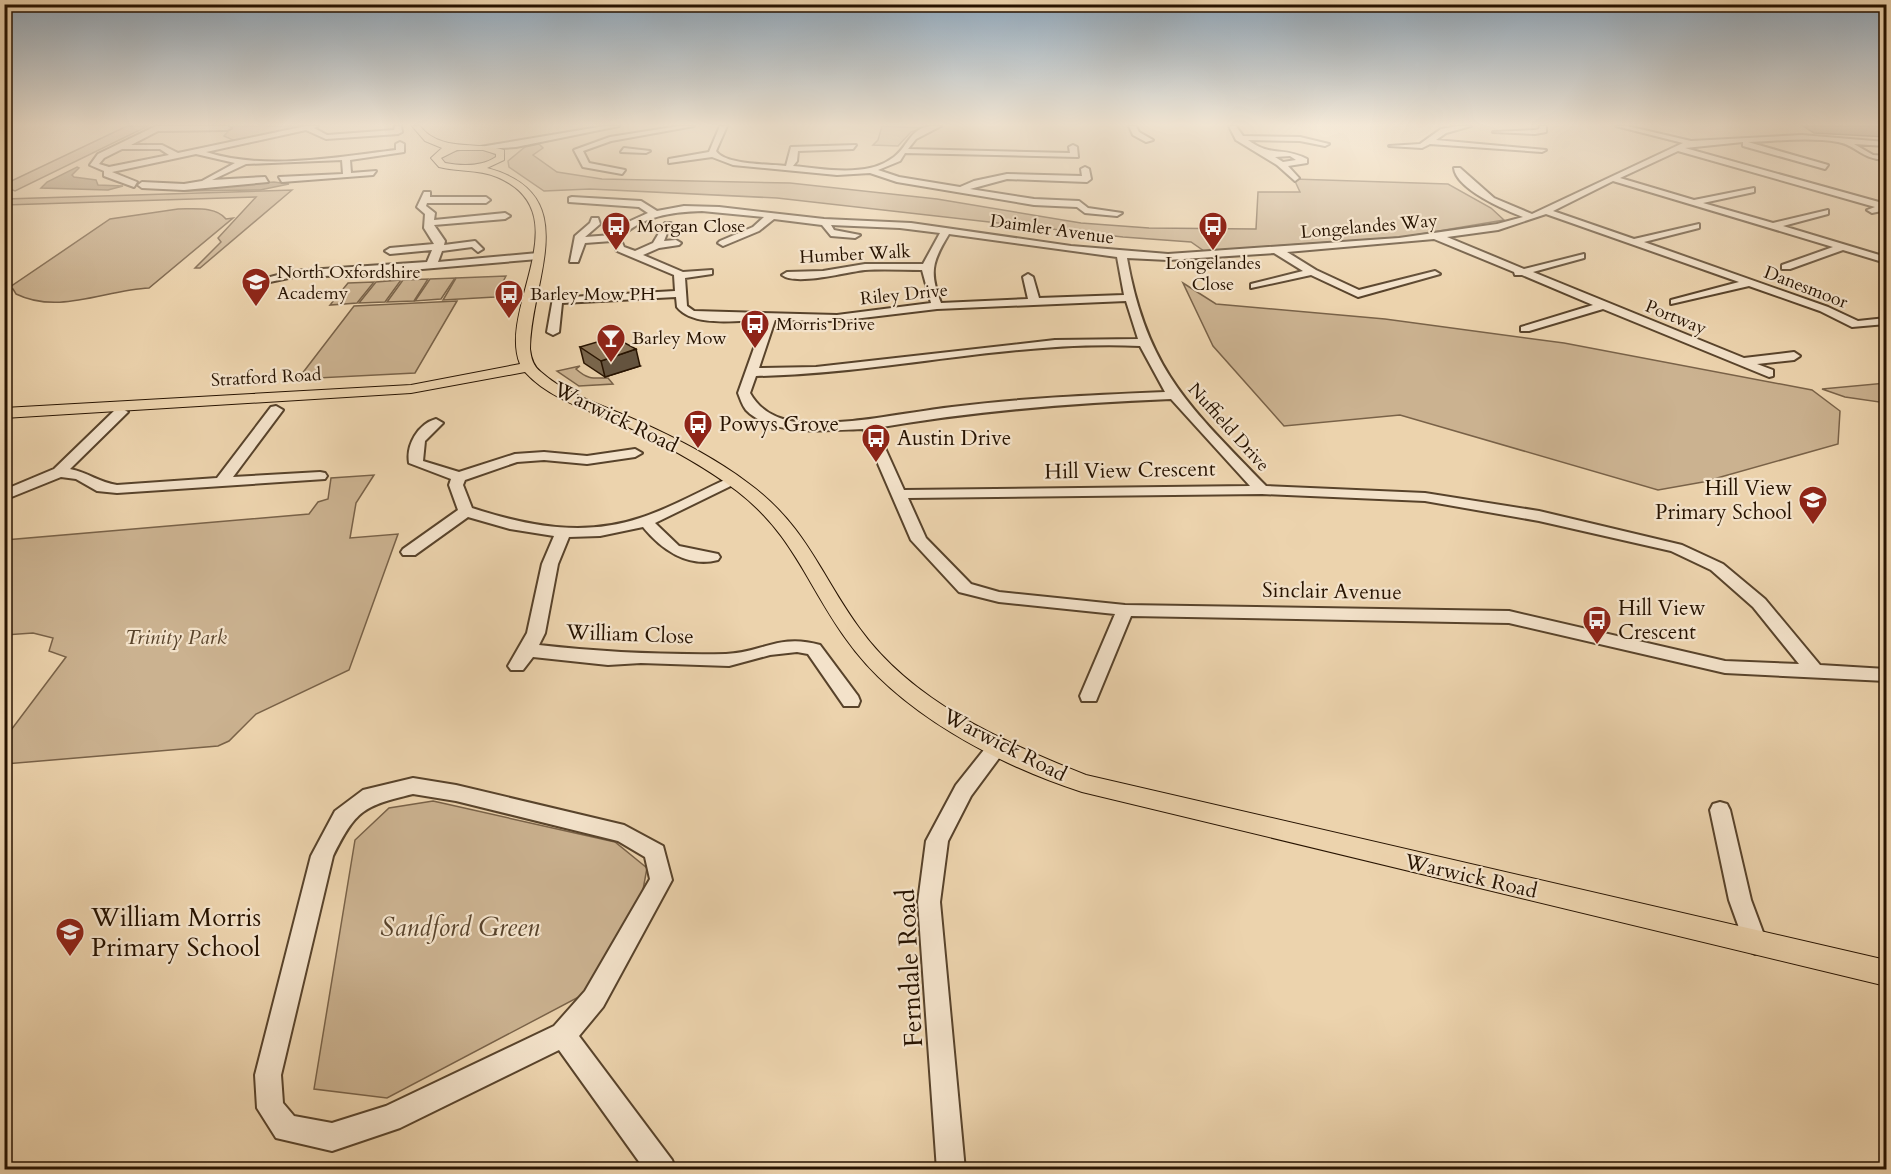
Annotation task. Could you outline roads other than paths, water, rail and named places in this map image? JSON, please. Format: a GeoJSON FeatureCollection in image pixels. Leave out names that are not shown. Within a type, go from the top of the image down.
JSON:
{"type":"FeatureCollection","features":[{"type":"Feature","properties":{"kind":"main road"},"geometry":{"type":"LineString","coordinates":[[515,181],[540,212],[538,256],[523,341],[528,367]]}},
{"type":"Feature","properties":{"kind":"main road","name":"Stratford Road"},"geometry":{"type":"LineString","coordinates":[[4,413],[391,390],[431,386],[528,367]]}},
{"type":"Feature","properties":{"kind":"main road","name":"Warwick Road"},"geometry":{"type":"LineString","coordinates":[[528,367],[542,380],[635,425],[734,481],[783,524],[799,544],[861,645],[896,683],[998,746],[1082,783],[1887,973]]}},
{"type":"Feature","properties":{"kind":"street"},"geometry":{"type":"LineString","coordinates":[[122,181],[138,185],[184,187],[206,183],[250,181]]}},
{"type":"Feature","properties":{"kind":"street"},"geometry":{"type":"LineString","coordinates":[[909,181],[1041,202],[1079,204],[1085,210],[1117,213]]}},
{"type":"Feature","properties":{"kind":"street"},"geometry":{"type":"LineString","coordinates":[[963,189],[979,181]]}},
{"type":"Feature","properties":{"kind":"street"},"geometry":{"type":"LineString","coordinates":[[1467,181],[1480,194],[1506,208],[1533,217]]}},
{"type":"Feature","properties":{"kind":"street","name":"Longelandes Way"},"geometry":{"type":"LineString","coordinates":[[1122,255],[1168,257],[1438,237],[1493,228],[1533,217],[1607,181]]}},
{"type":"Feature","properties":{"kind":"street"},"geometry":{"type":"LineString","coordinates":[[1622,181],[1697,201],[1887,260]]}},
{"type":"Feature","properties":{"kind":"street"},"geometry":{"type":"LineString","coordinates":[[1793,181],[1886,207],[1872,210]]}},
{"type":"Feature","properties":{"kind":"street"},"geometry":{"type":"LineString","coordinates":[[1697,201],[1751,190]]}},
{"type":"Feature","properties":{"kind":"street"},"geometry":{"type":"LineString","coordinates":[[432,264],[441,241],[429,228],[430,213],[421,207],[426,197],[486,200]]}},
{"type":"Feature","properties":{"kind":"street"},"geometry":{"type":"LineString","coordinates":[[577,202],[641,204],[656,214]]}},
{"type":"Feature","properties":{"kind":"street","name":"Daimler Avenue"},"geometry":{"type":"LineString","coordinates":[[656,214],[692,209],[774,214],[823,222],[872,223],[946,231],[1122,255]]}},
{"type":"Feature","properties":{"kind":"street","name":"Danesmoor"},"geometry":{"type":"LineString","coordinates":[[1545,212],[1824,309],[1856,325],[1887,321]]}},
{"type":"Feature","properties":{"kind":"street"},"geometry":{"type":"LineString","coordinates":[[1775,226],[1825,212]]}},
{"type":"Feature","properties":{"kind":"street"},"geometry":{"type":"LineString","coordinates":[[581,240],[615,238],[633,222],[656,214]]}},
{"type":"Feature","properties":{"kind":"street"},"geometry":{"type":"LineString","coordinates":[[723,243],[756,229],[774,214]]}},
{"type":"Feature","properties":{"kind":"street"},"geometry":{"type":"LineString","coordinates":[[430,223],[505,216]]}},
{"type":"Feature","properties":{"kind":"street"},"geometry":{"type":"LineString","coordinates":[[573,255],[581,240],[579,236],[595,224],[595,220]]}},
{"type":"Feature","properties":{"kind":"street"},"geometry":{"type":"LineString","coordinates":[[823,222],[831,232],[857,236]]}},
{"type":"Feature","properties":{"kind":"street"},"geometry":{"type":"LineString","coordinates":[[1634,242],[1696,226]]}},
{"type":"Feature","properties":{"kind":"street"},"geometry":{"type":"LineString","coordinates":[[657,245],[670,228]]}},
{"type":"Feature","properties":{"kind":"street"},"geometry":{"type":"LineString","coordinates":[[937,306],[926,280],[926,267],[946,231]]}},
{"type":"Feature","properties":{"kind":"street","name":"Portway"},"geometry":{"type":"LineString","coordinates":[[1438,237],[1519,273],[1769,374]]}},
{"type":"Feature","properties":{"kind":"street"},"geometry":{"type":"LineString","coordinates":[[615,238],[620,249],[681,275],[708,272]]}},
{"type":"Feature","properties":{"kind":"street"},"geometry":{"type":"LineString","coordinates":[[635,255],[657,245],[676,243]]}},
{"type":"Feature","properties":{"kind":"street"},"geometry":{"type":"LineString","coordinates":[[390,251],[475,244],[478,249]]}},
{"type":"Feature","properties":{"kind":"street"},"geometry":{"type":"LineString","coordinates":[[1864,252],[1887,245]]}},
{"type":"Feature","properties":{"kind":"street"},"geometry":{"type":"LineString","coordinates":[[1786,267],[1843,247]]}},
{"type":"Feature","properties":{"kind":"street"},"geometry":{"type":"LineString","coordinates":[[1277,250],[1312,272],[1358,294],[1435,274]]}},
{"type":"Feature","properties":{"kind":"street","name":"Nuffield Drive"},"geometry":{"type":"LineString","coordinates":[[1122,255],[1128,298],[1144,342],[1174,395],[1262,490]]}},
{"type":"Feature","properties":{"kind":"street"},"geometry":{"type":"LineString","coordinates":[[256,282],[293,274],[352,272],[538,256]]}},
{"type":"Feature","properties":{"kind":"street"},"geometry":{"type":"LineString","coordinates":[[1519,273],[1580,256]]}},
{"type":"Feature","properties":{"kind":"street","name":"Humber Walk"},"geometry":{"type":"LineString","coordinates":[[787,275],[823,274],[865,267],[926,267]]}},
{"type":"Feature","properties":{"kind":"street"},"geometry":{"type":"LineString","coordinates":[[1255,286],[1312,272]]}},
{"type":"Feature","properties":{"kind":"street"},"geometry":{"type":"LineString","coordinates":[[553,332],[557,298],[681,294],[681,275]]}},
{"type":"Feature","properties":{"kind":"street"},"geometry":{"type":"LineString","coordinates":[[1028,277],[1034,300]]}},
{"type":"Feature","properties":{"kind":"street","name":"Danesmoor"},"geometry":{"type":"LineString","coordinates":[[1675,302],[1749,283]]}},
{"type":"Feature","properties":{"kind":"street","name":"Riley Drive"},"geometry":{"type":"LineString","coordinates":[[681,294],[682,307],[690,314],[770,318],[837,318],[937,306],[1034,300],[1128,298]]}},
{"type":"Feature","properties":{"kind":"street"},"geometry":{"type":"LineString","coordinates":[[1525,329],[1600,306]]}},
{"type":"Feature","properties":{"kind":"street"},"geometry":{"type":"LineString","coordinates":[[770,318],[744,393],[752,407],[769,419],[797,426],[868,425],[951,411],[1081,399],[1174,395]]}},
{"type":"Feature","properties":{"kind":"street"},"geometry":{"type":"LineString","coordinates":[[751,372],[816,371],[1054,344],[1144,342]]}},
{"type":"Feature","properties":{"kind":"street","name":"Portway"},"geometry":{"type":"LineString","coordinates":[[1739,363],[1794,356]]}},
{"type":"Feature","properties":{"kind":"street"},"geometry":{"type":"LineString","coordinates":[[222,482],[276,410]]}},
{"type":"Feature","properties":{"kind":"street"},"geometry":{"type":"LineString","coordinates":[[4,496],[59,472],[121,412]]}},
{"type":"Feature","properties":{"kind":"street"},"geometry":{"type":"LineString","coordinates":[[436,423],[417,440],[414,447],[416,463],[459,477],[515,458],[544,456],[587,459],[635,453]]}},
{"type":"Feature","properties":{"kind":"street","name":"Sinclair Avenue"},"geometry":{"type":"LineString","coordinates":[[868,425],[919,540],[965,588],[999,597],[1125,610],[1509,617],[1725,667],[1813,669],[1887,675]]}},
{"type":"Feature","properties":{"kind":"street"},"geometry":{"type":"LineString","coordinates":[[59,472],[80,475],[102,488],[320,476]]}},
{"type":"Feature","properties":{"kind":"street"},"geometry":{"type":"LineString","coordinates":[[459,477],[456,486],[466,511],[512,527],[564,533],[613,530],[646,521],[734,481]]}},
{"type":"Feature","properties":{"kind":"street","name":"Hill View Crescent"},"geometry":{"type":"LineString","coordinates":[[897,494],[1262,490],[1425,497],[1539,516],[1676,548],[1717,567],[1759,603],[1813,669]]}},
{"type":"Feature","properties":{"kind":"street"},"geometry":{"type":"LineString","coordinates":[[409,552],[466,511]]}},
{"type":"Feature","properties":{"kind":"street"},"geometry":{"type":"LineString","coordinates":[[646,521],[668,548],[680,553],[712,557]]}},
{"type":"Feature","properties":{"kind":"street","name":"William Close"},"geometry":{"type":"LineString","coordinates":[[517,666],[536,633],[550,564],[564,533]]}},
{"type":"Feature","properties":{"kind":"street"},"geometry":{"type":"LineString","coordinates":[[1089,696],[1125,610]]}},
{"type":"Feature","properties":{"kind":"street","name":"William Close"},"geometry":{"type":"LineString","coordinates":[[528,650],[608,659],[641,657],[730,665],[770,649],[797,646],[814,649],[851,701]]}},
{"type":"Feature","properties":{"kind":"street","name":"Ferndale Road"},"geometry":{"type":"LineString","coordinates":[[951,1170],[929,902],[937,841],[963,791],[998,746]]}},
{"type":"Feature","properties":{"kind":"street"},"geometry":{"type":"LineString","coordinates":[[413,786],[456,793],[624,834],[655,852],[661,880],[594,999],[563,1035],[390,1118],[332,1137],[286,1128],[270,1108],[268,1075],[322,856],[342,817],[352,807],[370,796],[413,786]]}},
{"type":"Feature","properties":{"kind":"street"},"geometry":{"type":"LineString","coordinates":[[1720,810],[1740,900],[1755,943]]}},
{"type":"Feature","properties":{"kind":"street"},"geometry":{"type":"LineString","coordinates":[[563,1035],[662,1170]]}},
{"type":"Feature","properties":{"kind":"place","name":"Morgan Close"},"geometry":{"type":"Point","coordinates":[616,252]}},
{"type":"Feature","properties":{"kind":"place","name":"Longelandes Close"},"geometry":{"type":"Point","coordinates":[1213,252]}},
{"type":"Feature","properties":{"kind":"place","name":"North Oxfordshire Academy"},"geometry":{"type":"Point","coordinates":[256,308]}},
{"type":"Feature","properties":{"kind":"place","name":"Barley Mow PH"},"geometry":{"type":"Point","coordinates":[509,320]}},
{"type":"Feature","properties":{"kind":"place","name":"Morris Drive"},"geometry":{"type":"Point","coordinates":[755,350]}},
{"type":"Feature","properties":{"kind":"place","name":"Barley Mow"},"geometry":{"type":"Point","coordinates":[611,364]}},
{"type":"Feature","properties":{"kind":"place","name":"Powys Grove"},"geometry":{"type":"Point","coordinates":[698,450]}},
{"type":"Feature","properties":{"kind":"place","name":"Austin Drive"},"geometry":{"type":"Point","coordinates":[876,464]}},
{"type":"Feature","properties":{"kind":"place","name":"Hill View Primary School"},"geometry":{"type":"Point","coordinates":[1813,526]}},
{"type":"Feature","properties":{"kind":"place","name":"Hill View Crescent"},"geometry":{"type":"Point","coordinates":[1597,646]}},
{"type":"Feature","properties":{"kind":"place","name":"William Morris Primary School"},"geometry":{"type":"Point","coordinates":[70,958]}},
{"type":"Feature","properties":{"kind":"park label","name":"Trinity Park"},"geometry":{"type":"Point","coordinates":[176,637]}},
{"type":"Feature","properties":{"kind":"park label","name":"Sandford Green"},"geometry":{"type":"Point","coordinates":[460,927]}}]}
